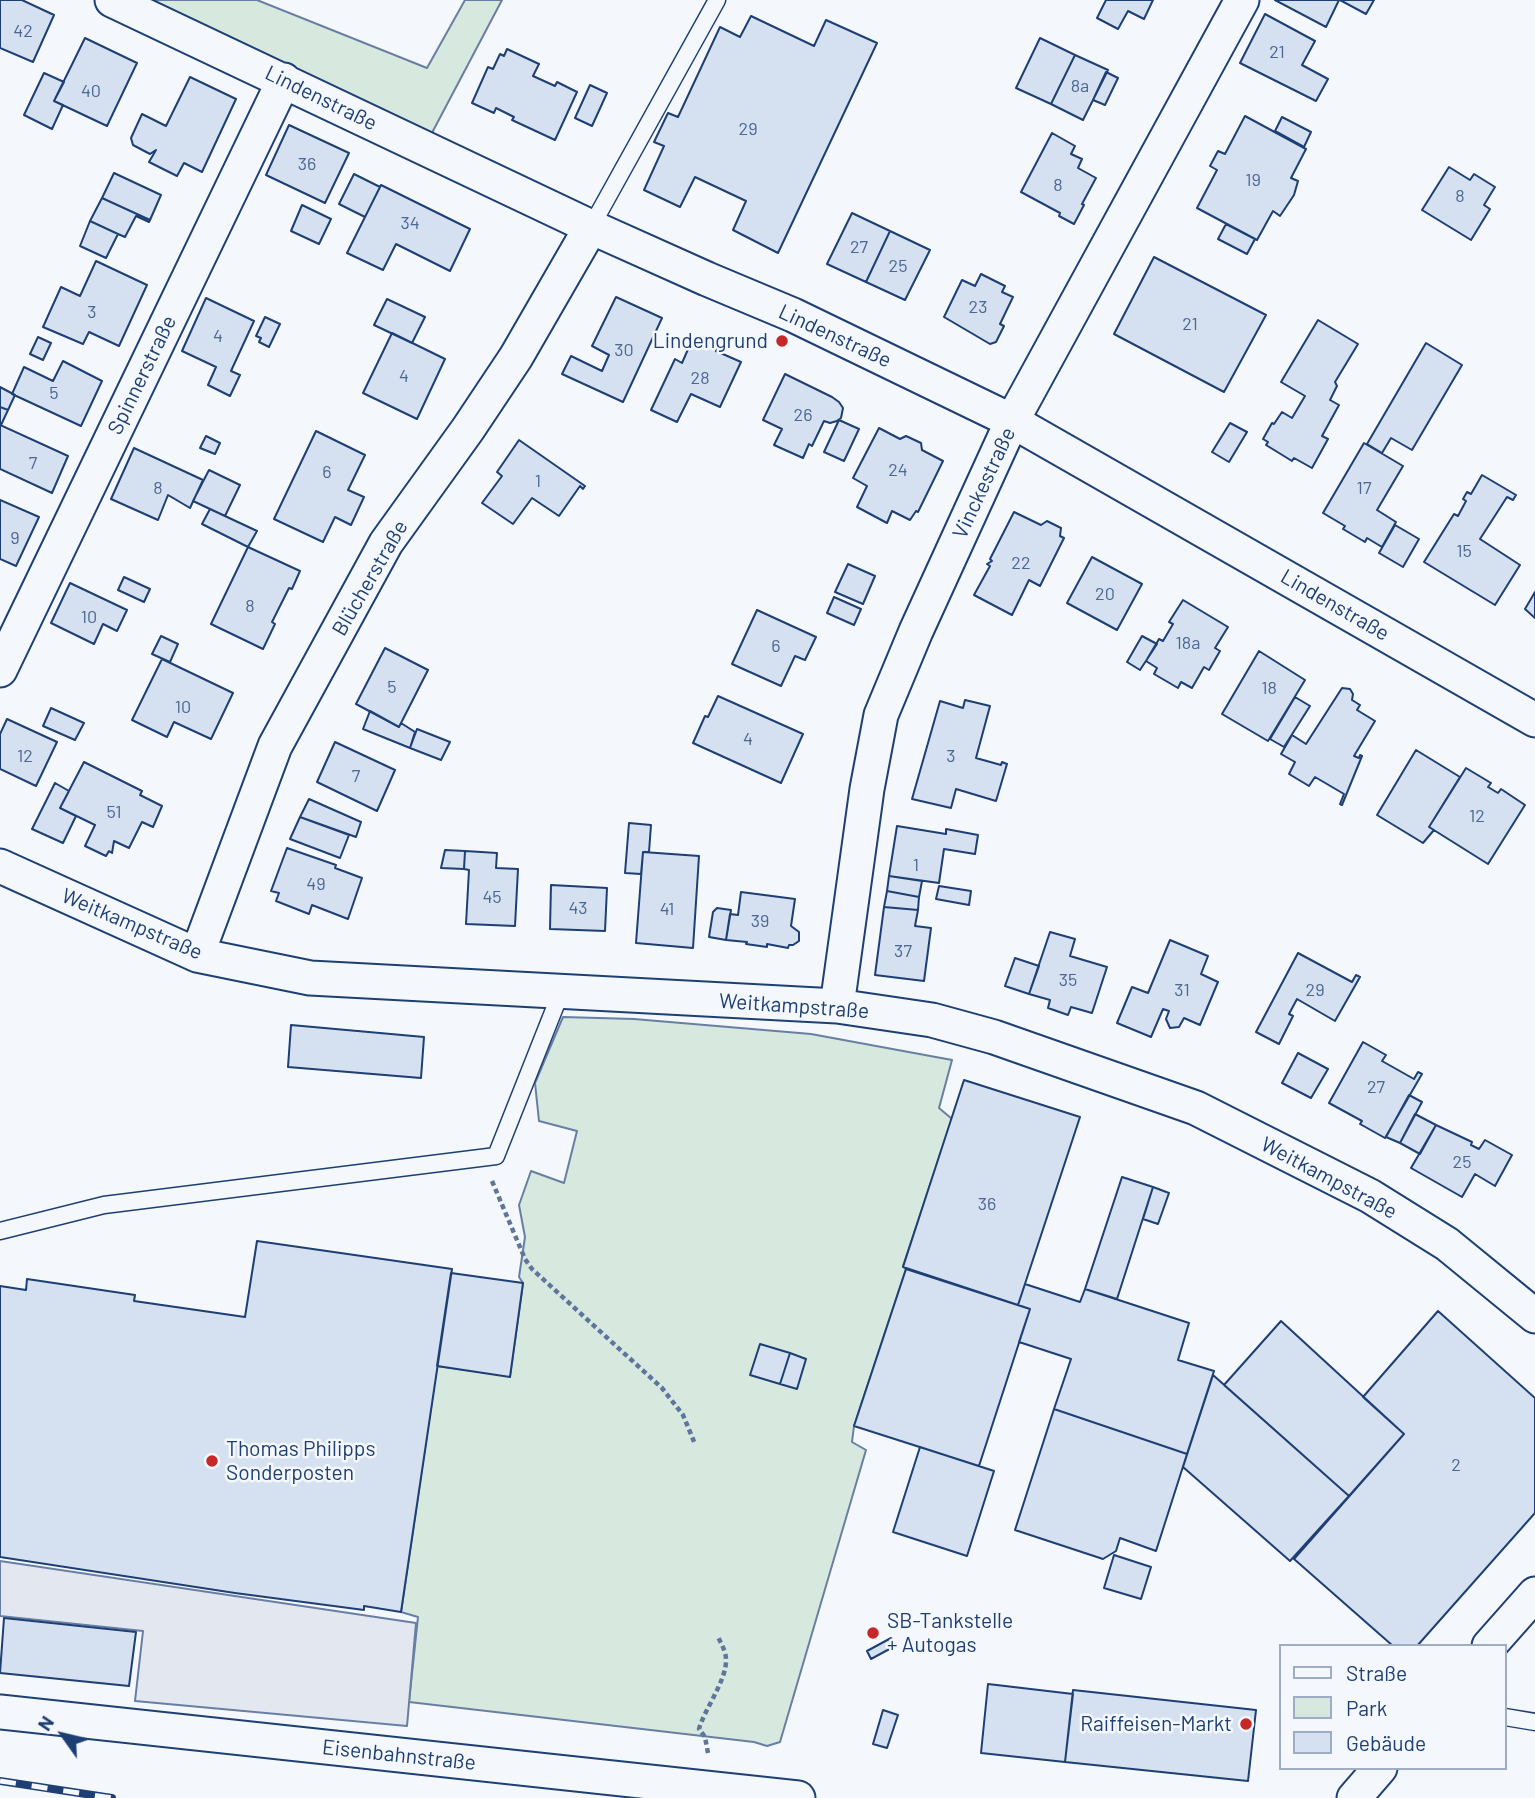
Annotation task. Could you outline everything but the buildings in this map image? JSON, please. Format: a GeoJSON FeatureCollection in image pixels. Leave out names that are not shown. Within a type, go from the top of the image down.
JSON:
{"type":"FeatureCollection","features":[{"type":"Feature","properties":{"kind":"street","name":"Lindenstraße"},"geometry":{"type":"LineString","coordinates":[[112,0],[591,227],[793,315],[1012,421],[1535,720]]}},
{"type":"Feature","properties":{"kind":"street","name":"Vinckestraße"},"geometry":{"type":"LineString","coordinates":[[837,1006],[867,789],[881,715],[916,631],[1012,421],[1242,0]]}},
{"type":"Feature","properties":{"kind":"street","name":"Spinnerstraße"},"geometry":{"type":"LineString","coordinates":[[0,670],[284,80]]}},
{"type":"Feature","properties":{"kind":"street","name":"Blücherstraße"},"geometry":{"type":"LineString","coordinates":[[197,955],[275,746],[386,543],[516,357],[591,227]]}},
{"type":"Feature","properties":{"kind":"street","name":"Weitkampstraße"},"geometry":{"type":"LineString","coordinates":[[0,866],[197,955],[310,978],[837,1006],[932,1020],[994,1037],[1196,1108],[1370,1196],[1447,1244],[1535,1316]]}},
{"type":"Feature","properties":{"kind":"street"},"geometry":{"type":"LineString","coordinates":[[1491,1644],[1535,1594]]}},
{"type":"Feature","properties":{"kind":"street","name":"Eisenbahnstraße"},"geometry":{"type":"LineString","coordinates":[[0,1712],[797,1798]]}},
{"type":"Feature","properties":{"kind":"street"},"geometry":{"type":"LineString","coordinates":[[1354,1798],[1378,1770]]}},
{"type":"Feature","properties":{"kind":"lane"},"geometry":{"type":"LineString","coordinates":[[591,227],[717,0]]}},
{"type":"Feature","properties":{"kind":"lane"},"geometry":{"type":"LineString","coordinates":[[0,1231],[104,1205],[496,1156],[561,992]]}},
{"type":"Feature","properties":{"kind":"lane"},"geometry":{"type":"LineString","coordinates":[[1507,1717],[1535,1722]]}},
{"type":"Feature","properties":{"kind":"path"},"geometry":{"type":"LineString","coordinates":[[482,1158],[525,1259],[532,1269],[662,1388],[683,1415],[695,1444]]}},
{"type":"Feature","properties":{"kind":"path"},"geometry":{"type":"LineString","coordinates":[[715,1789],[705,1737],[699,1729],[723,1672],[726,1658],[718,1637]]}},
{"type":"Feature","properties":{"kind":"green space"},"geometry":{"type":"Polygon","coordinates":[[[115,0],[257,0],[427,68],[465,0],[502,0],[424,148],[115,0]]]}},
{"type":"Feature","properties":{"kind":"green space"},"geometry":{"type":"Polygon","coordinates":[[[563,1017],[634,1019],[811,1034],[952,1060],[939,1108],[952,1119],[854,1426],[852,1442],[866,1450],[780,1742],[767,1746],[754,1742],[409,1702],[418,1617],[401,1612],[437,1366],[510,1376],[523,1283],[519,1277],[525,1237],[519,1205],[531,1171],[564,1183],[577,1131],[539,1121],[535,1083],[563,1017]]]}},
{"type":"Feature","properties":{"kind":"shaded area"},"geometry":{"type":"Polygon","coordinates":[[[0,1561],[416,1623],[407,1726],[135,1701],[143,1631],[0,1616],[0,1561]]]}},
{"type":"Feature","properties":{"kind":"railway"},"geometry":{"type":"LineString","coordinates":[[0,1781],[112,1798]]}},
{"type":"Feature","properties":{"kind":"place","name":"Lindengrund"},"geometry":{"type":"Point","coordinates":[782,341]}},
{"type":"Feature","properties":{"kind":"place","name":"Thomas Philipps Sonderposten"},"geometry":{"type":"Point","coordinates":[212,1461]}},
{"type":"Feature","properties":{"kind":"place","name":"SB-Tankstelle + Autogas"},"geometry":{"type":"Point","coordinates":[873,1633]}},
{"type":"Feature","properties":{"kind":"place","name":"Raiffeisen-Markt"},"geometry":{"type":"Point","coordinates":[1246,1724]}}]}
